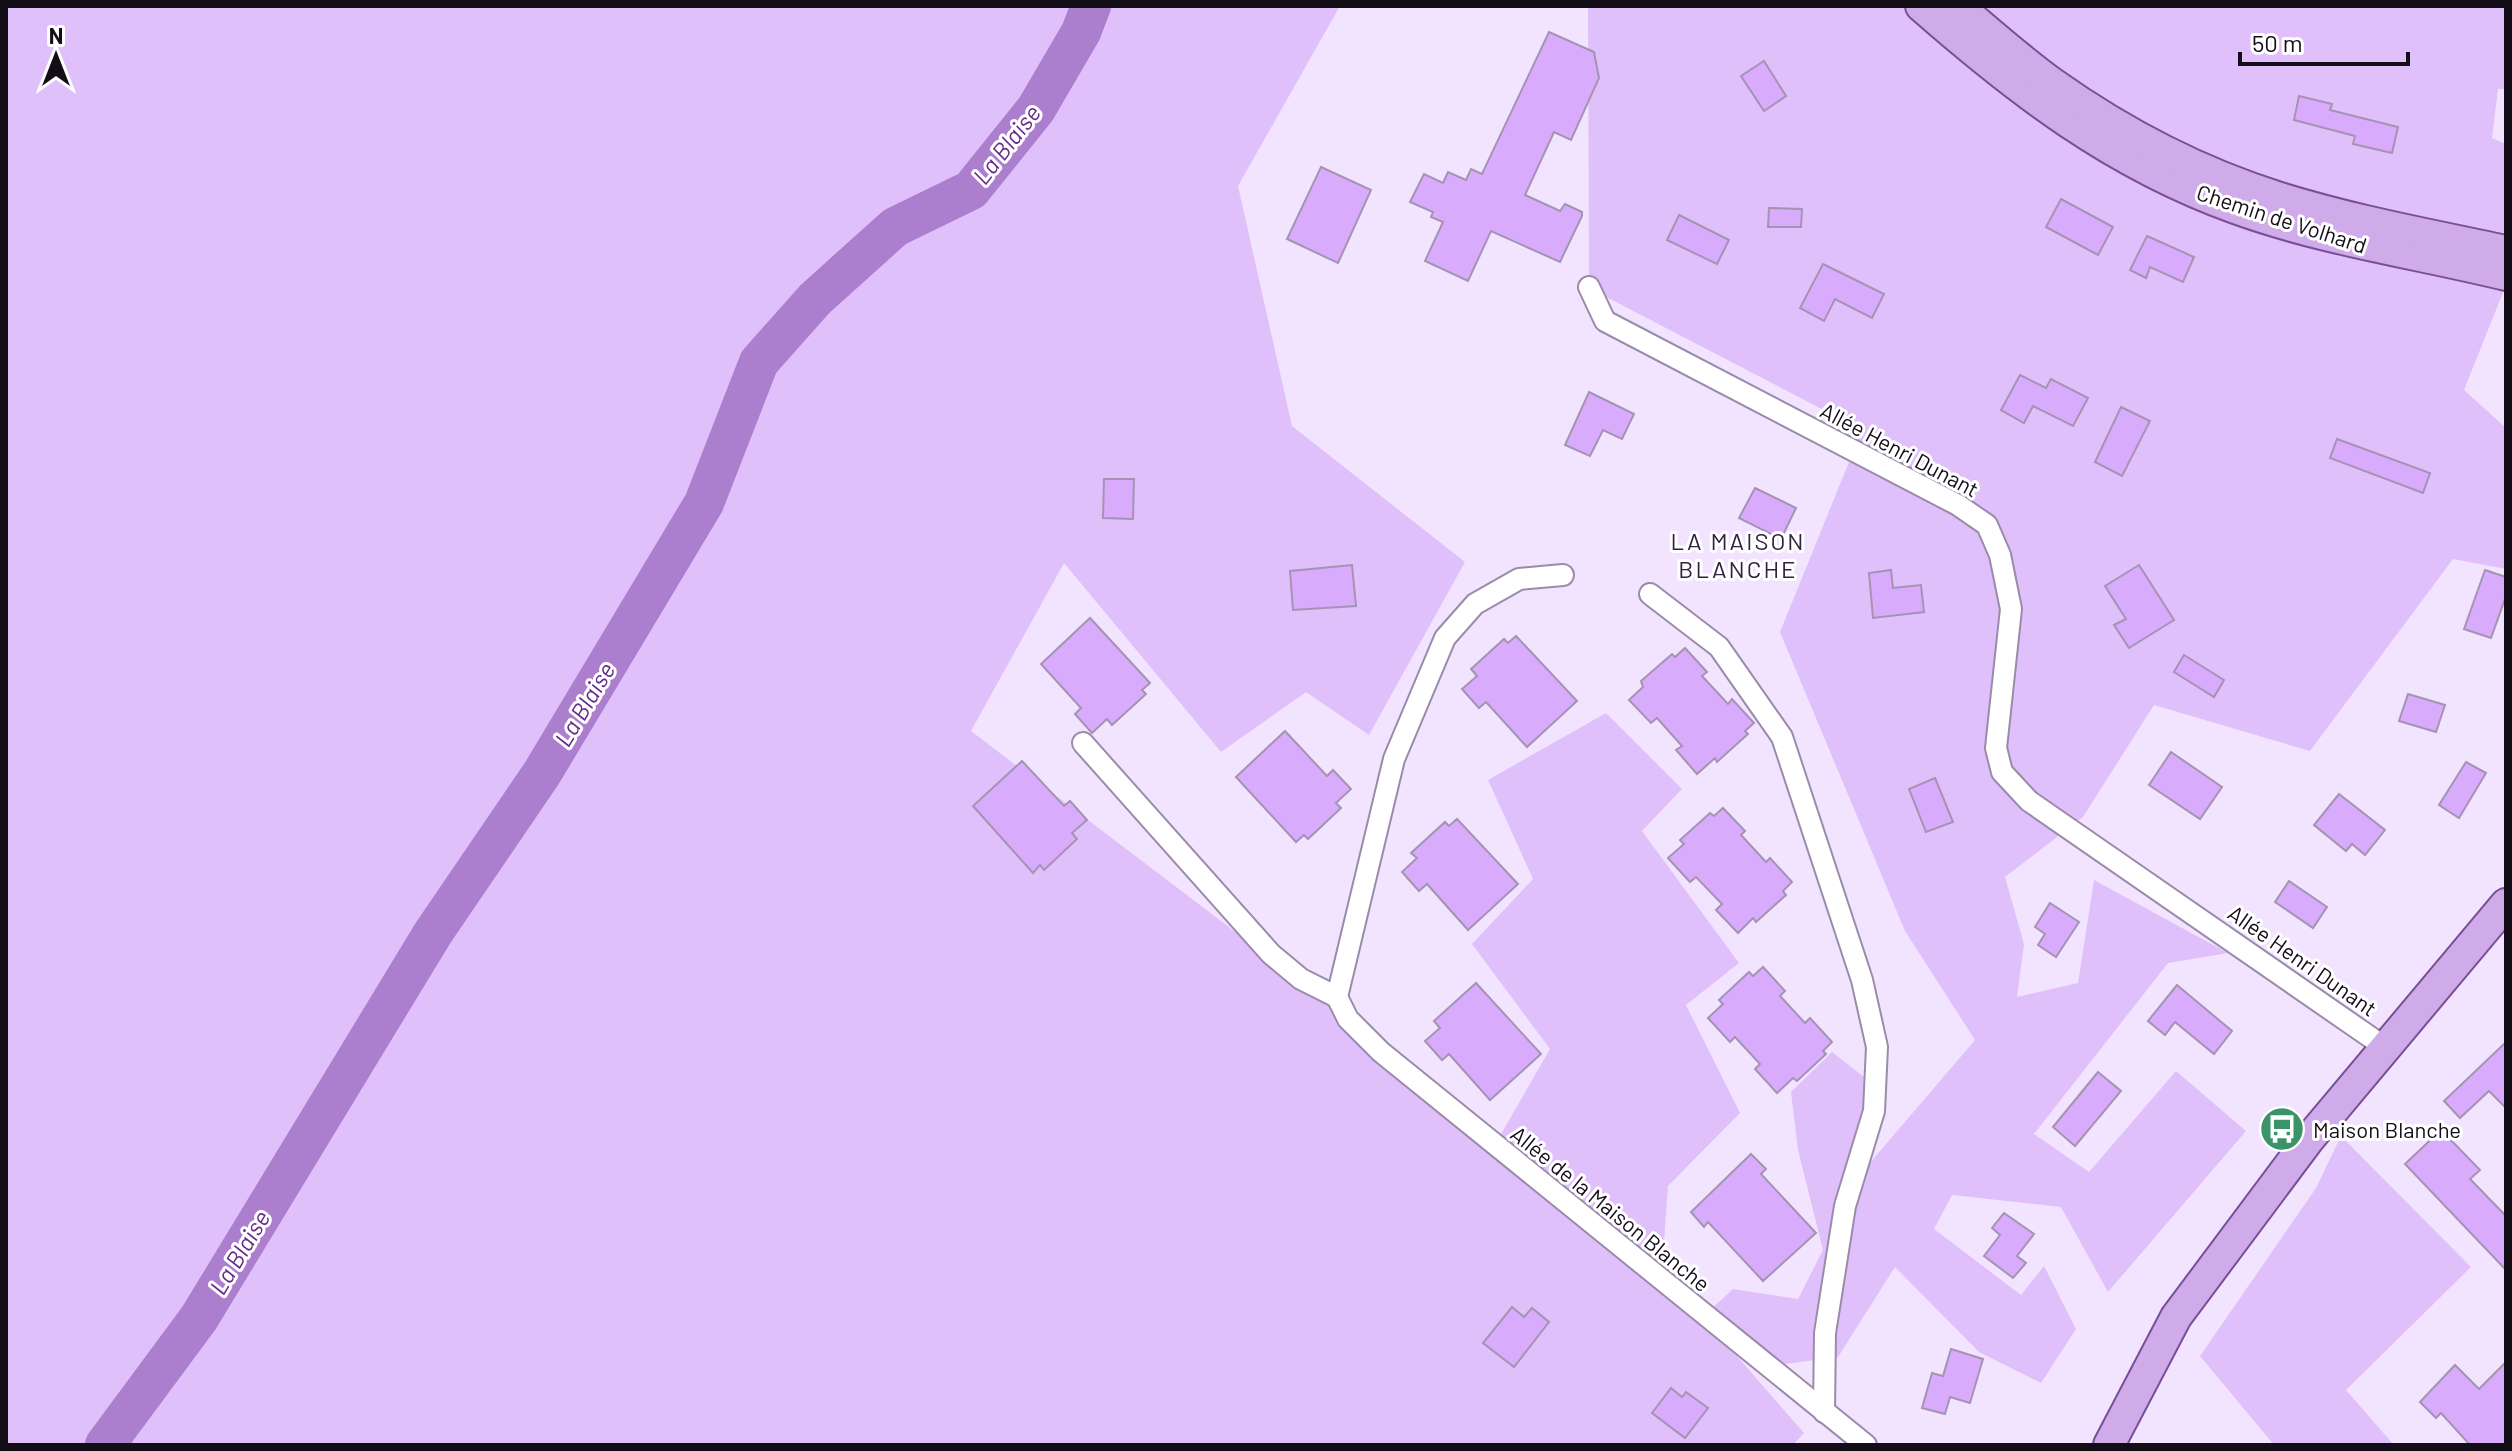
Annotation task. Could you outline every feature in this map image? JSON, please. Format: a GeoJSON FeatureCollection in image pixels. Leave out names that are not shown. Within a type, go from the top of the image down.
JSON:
{"type":"FeatureCollection","features":[{"type":"Feature","properties":{"kind":"main road","name":"Chemin de Volhard"},"geometry":{"type":"LineString","coordinates":[[1921,6],[2016,87],[2058,117],[2172,182],[2235,208],[2295,227],[2379,249],[2506,275]]}},
{"type":"Feature","properties":{"kind":"main road","name":"Chemin de Volhard"},"geometry":{"type":"LineString","coordinates":[[1958,6],[2041,74],[2093,109],[2155,146],[2222,176],[2280,198],[2365,221],[2506,251]]}},
{"type":"Feature","properties":{"kind":"main road"},"geometry":{"type":"LineString","coordinates":[[2109,1445],[2176,1317],[2309,1139],[2506,904]]}},
{"type":"Feature","properties":{"kind":"street","name":"Allée Henri Dunant"},"geometry":{"type":"LineString","coordinates":[[1589,287],[1605,321],[1958,505],[1987,525],[2000,555],[2011,609],[1996,748],[2002,772],[2029,801],[2386,1048]]}},
{"type":"Feature","properties":{"kind":"street"},"geometry":{"type":"LineString","coordinates":[[1083,743],[1271,954],[1301,979],[1337,997],[1394,759],[1445,638],[1475,604],[1519,579],[1563,575]]}},
{"type":"Feature","properties":{"kind":"street"},"geometry":{"type":"LineString","coordinates":[[1650,594],[1719,647],[1782,737],[1862,980],[1877,1047],[1874,1111],[1845,1206],[1825,1333],[1824,1412]]}},
{"type":"Feature","properties":{"kind":"street","name":"Allée de la Maison Blanche"},"geometry":{"type":"LineString","coordinates":[[1337,997],[1348,1019],[1381,1052],[1866,1445]]}},
{"type":"Feature","properties":{"kind":"shaded area"},"geometry":{"type":"Polygon","coordinates":[[[6,6],[1340,6],[1238,186],[1292,426],[1465,562],[1369,735],[1306,692],[1221,752],[1064,563],[971,731],[1501,1134],[1550,1049],[1472,944],[1533,879],[1488,780],[1606,713],[1682,789],[1642,831],[1739,963],[1686,1005],[1740,1113],[1668,1186],[1662,1270],[1804,1433],[1793,1445],[6,1445],[6,6]]]}},
{"type":"Feature","properties":{"kind":"shaded area"},"geometry":{"type":"Polygon","coordinates":[[[1588,6],[2506,6],[2506,89],[2498,89],[2492,138],[2506,144],[2506,285],[2464,390],[2506,428],[2506,569],[2453,559],[2310,751],[2154,705],[2083,817],[2005,877],[2024,944],[2017,997],[2078,983],[2094,880],[2228,953],[2168,963],[2034,1134],[2089,1172],[2176,1071],[2246,1131],[2108,1292],[2061,1207],[1952,1195],[1934,1229],[2021,1295],[2044,1266],[2076,1329],[2041,1383],[1979,1352],[1895,1267],[1838,1357],[1778,1365],[1710,1310],[1733,1289],[1798,1299],[1823,1250],[1798,1150],[1791,1092],[1832,1052],[1868,1080],[1854,1160],[1869,1164],[1975,1040],[1905,931],[1780,632],[1862,430],[1589,288],[1588,6]]]}},
{"type":"Feature","properties":{"kind":"shaded area"},"geometry":{"type":"Polygon","coordinates":[[[2341,1136],[2471,1267],[2346,1390],[2394,1445],[2274,1445],[2200,1356],[2316,1188],[2341,1136]]]}},
{"type":"Feature","properties":{"kind":"building"},"geometry":{"type":"Polygon","coordinates":[[[1549,32],[1594,52],[1599,78],[1571,140],[1554,132],[1525,195],[1560,211],[1565,204],[1582,212],[1582,216],[1560,262],[1491,231],[1468,281],[1425,261],[1443,222],[1431,217],[1433,212],[1410,202],[1424,174],[1443,183],[1448,172],[1466,180],[1471,169],[1482,174],[1549,32]]]}},
{"type":"Feature","properties":{"kind":"building"},"geometry":{"type":"Polygon","coordinates":[[[1764,61],[1786,96],[1764,111],[1741,76],[1764,61]]]}},
{"type":"Feature","properties":{"kind":"building"},"geometry":{"type":"Polygon","coordinates":[[[2299,96],[2332,104],[2330,110],[2398,127],[2392,153],[2353,144],[2355,136],[2294,120],[2299,96]]]}},
{"type":"Feature","properties":{"kind":"building"},"geometry":{"type":"Polygon","coordinates":[[[1321,167],[1371,190],[1338,263],[1287,239],[1321,167]]]}},
{"type":"Feature","properties":{"kind":"building"},"geometry":{"type":"Polygon","coordinates":[[[2061,199],[2113,227],[2098,255],[2046,227],[2061,199]]]}},
{"type":"Feature","properties":{"kind":"building"},"geometry":{"type":"Polygon","coordinates":[[[1769,208],[1802,209],[1801,227],[1768,227],[1769,208]]]}},
{"type":"Feature","properties":{"kind":"building"},"geometry":{"type":"Polygon","coordinates":[[[1679,215],[1729,240],[1717,264],[1667,240],[1679,215]]]}},
{"type":"Feature","properties":{"kind":"building"},"geometry":{"type":"Polygon","coordinates":[[[2147,236],[2194,257],[2183,282],[2150,267],[2146,278],[2130,270],[2147,236]]]}},
{"type":"Feature","properties":{"kind":"building"},"geometry":{"type":"Polygon","coordinates":[[[1823,264],[1884,294],[1872,318],[1835,299],[1824,321],[1800,308],[1823,264]]]}},
{"type":"Feature","properties":{"kind":"building"},"geometry":{"type":"Polygon","coordinates":[[[2020,375],[2046,388],[2051,379],[2088,398],[2073,426],[2033,406],[2024,423],[2001,410],[2020,375]]]}},
{"type":"Feature","properties":{"kind":"building"},"geometry":{"type":"Polygon","coordinates":[[[1589,392],[1634,414],[1622,439],[1603,430],[1590,456],[1565,445],[1589,392]]]}},
{"type":"Feature","properties":{"kind":"building"},"geometry":{"type":"Polygon","coordinates":[[[2121,407],[2150,421],[2122,476],[2095,462],[2121,407]]]}},
{"type":"Feature","properties":{"kind":"building"},"geometry":{"type":"Polygon","coordinates":[[[2337,439],[2430,473],[2423,493],[2330,458],[2337,439]]]}},
{"type":"Feature","properties":{"kind":"building"},"geometry":{"type":"Polygon","coordinates":[[[1104,479],[1134,479],[1133,519],[1103,518],[1104,479]]]}},
{"type":"Feature","properties":{"kind":"building"},"geometry":{"type":"Polygon","coordinates":[[[1755,488],[1796,508],[1781,539],[1739,518],[1755,488]]]}},
{"type":"Feature","properties":{"kind":"building"},"geometry":{"type":"Polygon","coordinates":[[[1352,565],[1356,606],[1293,610],[1290,571],[1352,565]]]}},
{"type":"Feature","properties":{"kind":"building"},"geometry":{"type":"Polygon","coordinates":[[[2139,565],[2174,620],[2129,648],[2114,625],[2126,619],[2105,586],[2139,565]]]}},
{"type":"Feature","properties":{"kind":"building"},"geometry":{"type":"Polygon","coordinates":[[[1891,570],[1893,588],[1921,585],[1924,612],[1873,618],[1869,573],[1891,570]]]}},
{"type":"Feature","properties":{"kind":"building"},"geometry":{"type":"Polygon","coordinates":[[[2485,570],[2506,577],[2506,596],[2491,638],[2464,629],[2485,570]]]}},
{"type":"Feature","properties":{"kind":"building"},"geometry":{"type":"Polygon","coordinates":[[[1090,618],[1150,683],[1142,690],[1146,694],[1112,725],[1107,719],[1092,733],[1075,714],[1081,708],[1041,664],[1090,618]]]}},
{"type":"Feature","properties":{"kind":"building"},"geometry":{"type":"Polygon","coordinates":[[[1516,636],[1577,701],[1527,747],[1486,702],[1479,708],[1462,689],[1477,676],[1471,669],[1504,639],[1508,643],[1516,636]]]}},
{"type":"Feature","properties":{"kind":"building"},"geometry":{"type":"Polygon","coordinates":[[[1685,648],[1707,672],[1702,676],[1728,704],[1732,699],[1754,723],[1745,731],[1748,734],[1717,762],[1715,758],[1697,774],[1676,750],[1682,746],[1657,718],[1651,723],[1629,700],[1643,687],[1641,681],[1672,654],[1675,657],[1685,648]]]}},
{"type":"Feature","properties":{"kind":"building"},"geometry":{"type":"Polygon","coordinates":[[[2184,655],[2224,680],[2214,697],[2174,672],[2184,655]]]}},
{"type":"Feature","properties":{"kind":"building"},"geometry":{"type":"Polygon","coordinates":[[[2408,694],[2445,705],[2436,732],[2399,721],[2408,694]]]}},
{"type":"Feature","properties":{"kind":"building"},"geometry":{"type":"Polygon","coordinates":[[[1285,731],[1327,776],[1333,770],[1351,789],[1336,803],[1341,808],[1308,839],[1304,835],[1296,842],[1236,777],[1285,731]]]}},
{"type":"Feature","properties":{"kind":"building"},"geometry":{"type":"Polygon","coordinates":[[[2171,752],[2222,787],[2200,819],[2149,785],[2171,752]]]}},
{"type":"Feature","properties":{"kind":"building"},"geometry":{"type":"Polygon","coordinates":[[[1022,761],[1064,806],[1070,801],[1087,820],[1072,833],[1077,839],[1044,870],[1040,865],[1033,873],[973,806],[1022,761]]]}},
{"type":"Feature","properties":{"kind":"building"},"geometry":{"type":"Polygon","coordinates":[[[2466,762],[2486,773],[2459,818],[2439,805],[2466,762]]]}},
{"type":"Feature","properties":{"kind":"building"},"geometry":{"type":"Polygon","coordinates":[[[1935,778],[1953,822],[1926,832],[1909,789],[1935,778]]]}},
{"type":"Feature","properties":{"kind":"building"},"geometry":{"type":"Polygon","coordinates":[[[2339,794],[2385,830],[2365,855],[2352,844],[2346,851],[2314,825],[2339,794]]]}},
{"type":"Feature","properties":{"kind":"building"},"geometry":{"type":"Polygon","coordinates":[[[1723,808],[1745,831],[1741,835],[1766,862],[1770,858],[1792,882],[1783,891],[1786,895],[1756,922],[1753,918],[1738,933],[1716,910],[1722,904],[1696,877],[1690,882],[1668,858],[1684,844],[1680,840],[1710,813],[1714,816],[1723,808]]]}},
{"type":"Feature","properties":{"kind":"building"},"geometry":{"type":"Polygon","coordinates":[[[1457,819],[1518,884],[1468,930],[1427,884],[1419,891],[1402,872],[1417,858],[1411,853],[1445,822],[1449,826],[1457,819]]]}},
{"type":"Feature","properties":{"kind":"building"},"geometry":{"type":"Polygon","coordinates":[[[2289,881],[2327,907],[2313,928],[2275,902],[2289,881]]]}},
{"type":"Feature","properties":{"kind":"building"},"geometry":{"type":"Polygon","coordinates":[[[2050,903],[2079,922],[2056,957],[2038,945],[2045,934],[2035,927],[2050,903]]]}},
{"type":"Feature","properties":{"kind":"building"},"geometry":{"type":"Polygon","coordinates":[[[1763,967],[1785,991],[1780,996],[1805,1023],[1810,1018],[1832,1042],[1823,1051],[1826,1054],[1797,1081],[1793,1078],[1777,1093],[1755,1069],[1760,1064],[1735,1037],[1730,1042],[1708,1018],[1723,1004],[1719,1000],[1749,972],[1753,976],[1763,967]]]}},
{"type":"Feature","properties":{"kind":"building"},"geometry":{"type":"Polygon","coordinates":[[[1476,983],[1541,1054],[1490,1100],[1449,1054],[1442,1060],[1425,1041],[1440,1028],[1434,1021],[1476,983]]]}},
{"type":"Feature","properties":{"kind":"building"},"geometry":{"type":"Polygon","coordinates":[[[2177,985],[2232,1031],[2214,1054],[2175,1022],[2165,1035],[2148,1021],[2177,985]]]}},
{"type":"Feature","properties":{"kind":"building"},"geometry":{"type":"Polygon","coordinates":[[[2506,1042],[2506,1108],[2489,1091],[2460,1118],[2444,1101],[2506,1042]]]}},
{"type":"Feature","properties":{"kind":"building"},"geometry":{"type":"Polygon","coordinates":[[[2098,1072],[2121,1091],[2075,1146],[2053,1127],[2098,1072]]]}},
{"type":"Feature","properties":{"kind":"building"},"geometry":{"type":"Polygon","coordinates":[[[2441,1130],[2480,1170],[2470,1179],[2506,1216],[2506,1270],[2405,1164],[2441,1130]]]}},
{"type":"Feature","properties":{"kind":"building"},"geometry":{"type":"Polygon","coordinates":[[[1751,1154],[1766,1169],[1761,1174],[1816,1233],[1763,1281],[1708,1222],[1704,1227],[1691,1212],[1751,1154]]]}},
{"type":"Feature","properties":{"kind":"building"},"geometry":{"type":"Polygon","coordinates":[[[2004,1213],[2034,1234],[2017,1256],[2026,1263],[2013,1278],[1984,1256],[2000,1235],[1992,1228],[2004,1213]]]}},
{"type":"Feature","properties":{"kind":"building"},"geometry":{"type":"Polygon","coordinates":[[[1512,1307],[1524,1317],[1532,1308],[1549,1322],[1514,1367],[1483,1343],[1512,1307]]]}},
{"type":"Feature","properties":{"kind":"building"},"geometry":{"type":"Polygon","coordinates":[[[1951,1349],[1983,1359],[1970,1403],[1950,1397],[1945,1414],[1922,1408],[1932,1373],[1943,1376],[1951,1349]]]}},
{"type":"Feature","properties":{"kind":"building"},"geometry":{"type":"Polygon","coordinates":[[[2506,1362],[2506,1445],[2470,1445],[2441,1413],[2436,1418],[2420,1402],[2455,1365],[2479,1389],[2506,1362]]]}},
{"type":"Feature","properties":{"kind":"building"},"geometry":{"type":"Polygon","coordinates":[[[1671,1388],[1682,1397],[1686,1392],[1708,1408],[1685,1438],[1652,1413],[1671,1388]]]}},
{"type":"Feature","properties":{"kind":"waterway","name":"La Blaise"},"geometry":{"type":"LineString","coordinates":[[105,1445],[199,1318],[433,933],[542,773],[704,503],[759,362],[815,299],[895,227],[971,190],[1036,109],[1081,32],[1091,6]]}},
{"type":"Feature","properties":{"kind":"place","name":"Maison Blanche"},"geometry":{"type":"Point","coordinates":[2282,1129]}},
{"type":"Feature","properties":{"kind":"district","name":"LA MAISON BLANCHE"},"geometry":{"type":"Point","coordinates":[1738,554]}}]}
